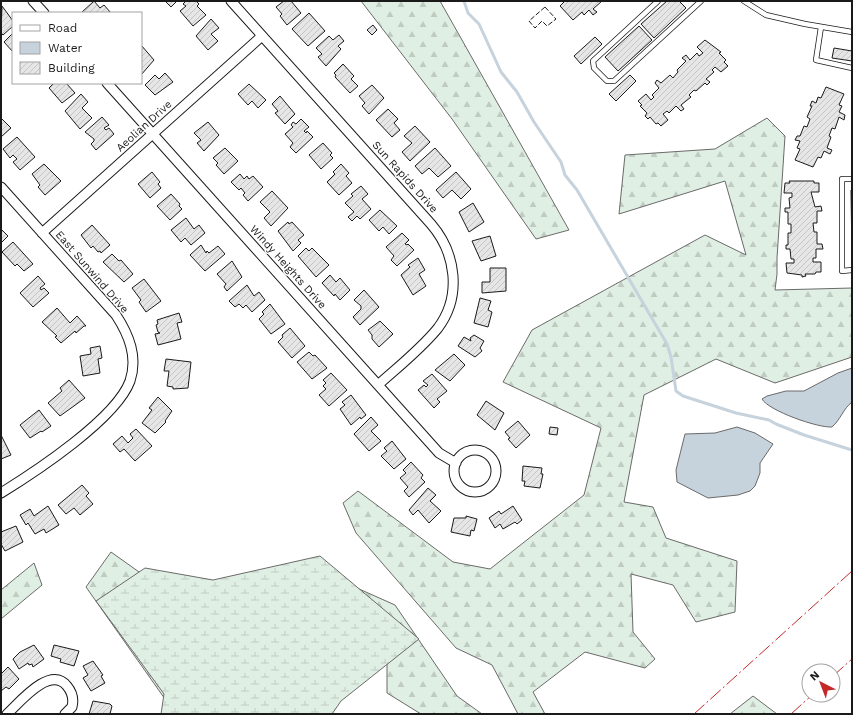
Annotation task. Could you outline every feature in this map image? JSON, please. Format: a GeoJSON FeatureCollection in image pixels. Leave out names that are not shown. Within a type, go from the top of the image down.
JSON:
{"type":"FeatureCollection","features":[{"type":"Feature","properties":{"kind":"street"},"geometry":{"type":"LineString","coordinates":[[33,1],[43,12]]}},
{"type":"Feature","properties":{"kind":"street","name":"Sun Rapids Drive"},"geometry":{"type":"LineString","coordinates":[[231,1],[434,227],[443,239],[450,257],[453,287],[444,318],[432,335],[378,385]]}},
{"type":"Feature","properties":{"kind":"street","name":"Aeolian Drive"},"geometry":{"type":"LineString","coordinates":[[42,233],[262,36]]}},
{"type":"Feature","properties":{"kind":"street","name":"Windy Heights Drive"},"geometry":{"type":"LineString","coordinates":[[108,84],[439,452],[456,462]]}},
{"type":"Feature","properties":{"kind":"street","name":"East Sunwind Drive"},"geometry":{"type":"LineString","coordinates":[[1,187],[121,323],[131,345],[132,371],[126,389],[109,411],[53,459],[1,493]]}},
{"type":"Feature","properties":{"kind":"street"},"geometry":{"type":"LineString","coordinates":[[479,450],[484,452],[493,459],[495,464],[496,475],[492,485],[482,491],[466,491],[455,479],[454,473],[456,462],[468,452],[479,450]]}},
{"type":"Feature","properties":{"kind":"street"},"geometry":{"type":"LineString","coordinates":[[7,714],[37,686],[47,680],[55,679],[64,682],[72,697],[72,707],[65,714]]}},
{"type":"Feature","properties":{"kind":"lane"},"geometry":{"type":"LineString","coordinates":[[658,1],[593,61],[594,68],[607,81],[614,81],[701,1]]}},
{"type":"Feature","properties":{"kind":"lane"},"geometry":{"type":"LineString","coordinates":[[744,1],[766,15],[852,32]]}},
{"type":"Feature","properties":{"kind":"lane"},"geometry":{"type":"LineString","coordinates":[[821,27],[816,60],[852,68]]}},
{"type":"Feature","properties":{"kind":"lane"},"geometry":{"type":"LineString","coordinates":[[852,179],[842,179],[842,271],[852,270]]}},
{"type":"Feature","properties":{"kind":"green space"},"geometry":{"type":"Polygon","coordinates":[[[361,1],[440,1],[569,230],[536,239],[452,119],[361,1]]]}},
{"type":"Feature","properties":{"kind":"green space"},"geometry":{"type":"Polygon","coordinates":[[[767,118],[785,136],[775,290],[852,288],[852,357],[775,383],[716,359],[644,395],[624,502],[653,507],[666,538],[737,561],[735,612],[696,622],[673,585],[631,574],[633,632],[655,659],[645,668],[585,652],[533,692],[545,714],[518,714],[492,665],[456,648],[356,533],[343,503],[358,491],[453,562],[490,569],[584,495],[601,428],[503,382],[532,330],[705,235],[746,255],[725,181],[619,214],[625,155],[715,149],[767,118]]]}},
{"type":"Feature","properties":{"kind":"green space"},"geometry":{"type":"Polygon","coordinates":[[[111,552],[184,604],[312,568],[395,605],[457,696],[482,714],[421,714],[387,693],[387,646],[172,709],[86,587],[111,552]]]}},
{"type":"Feature","properties":{"kind":"green space"},"geometry":{"type":"Polygon","coordinates":[[[320,556],[419,639],[341,701],[332,714],[161,714],[164,694],[96,601],[145,568],[213,580],[320,556]]]}},
{"type":"Feature","properties":{"kind":"green space"},"geometry":{"type":"Polygon","coordinates":[[[34,563],[42,585],[1,619],[1,590],[34,563]]]}},
{"type":"Feature","properties":{"kind":"green space"},"geometry":{"type":"Polygon","coordinates":[[[753,696],[777,714],[730,714],[753,696]]]}},
{"type":"Feature","properties":{"kind":"water"},"geometry":{"type":"Polygon","coordinates":[[[852,368],[852,402],[832,427],[816,425],[794,418],[774,409],[766,404],[762,399],[767,396],[786,391],[804,391],[838,373],[852,368]]]}},
{"type":"Feature","properties":{"kind":"water"},"geometry":{"type":"Polygon","coordinates":[[[737,427],[755,433],[773,444],[760,463],[760,473],[755,486],[750,491],[738,495],[708,498],[677,482],[676,470],[685,434],[715,433],[737,427]]]}},
{"type":"Feature","properties":{"kind":"building"},"geometry":{"type":"Polygon","coordinates":[[[94,1],[100,8],[104,5],[110,12],[82,12],[94,1]]]}},
{"type":"Feature","properties":{"kind":"building"},"geometry":{"type":"Polygon","coordinates":[[[165,1],[177,1],[171,7],[165,1]]]}},
{"type":"Feature","properties":{"kind":"building"},"geometry":{"type":"Polygon","coordinates":[[[186,1],[196,1],[199,4],[197,6],[206,15],[193,26],[180,11],[186,6],[183,4],[186,1]]]}},
{"type":"Feature","properties":{"kind":"building"},"geometry":{"type":"Polygon","coordinates":[[[284,1],[291,1],[301,13],[287,25],[280,16],[282,14],[276,7],[284,1]]]}},
{"type":"Feature","properties":{"kind":"building"},"geometry":{"type":"Polygon","coordinates":[[[565,1],[602,1],[593,9],[597,12],[593,15],[589,10],[584,15],[582,12],[573,20],[560,6],[565,1]]]}},
{"type":"Feature","properties":{"kind":"building"},"geometry":{"type":"Polygon","coordinates":[[[667,1],[679,1],[686,8],[654,38],[641,24],[667,1]]]}},
{"type":"Feature","properties":{"kind":"building"},"geometry":{"type":"Polygon","coordinates":[[[2,6],[12,20],[12,27],[3,35],[1,33],[2,6]]]}},
{"type":"Feature","properties":{"kind":"building"},"geometry":{"type":"Polygon","coordinates":[[[309,13],[325,31],[308,46],[292,29],[309,13]]]}},
{"type":"Feature","properties":{"kind":"building"},"geometry":{"type":"Polygon","coordinates":[[[211,19],[219,28],[211,34],[218,41],[208,50],[196,36],[211,19]]]}},
{"type":"Feature","properties":{"kind":"building"},"geometry":{"type":"Polygon","coordinates":[[[373,25],[377,30],[372,35],[367,30],[373,25]]]}},
{"type":"Feature","properties":{"kind":"building"},"geometry":{"type":"Polygon","coordinates":[[[639,26],[652,40],[618,71],[605,57],[639,26]]]}},
{"type":"Feature","properties":{"kind":"building"},"geometry":{"type":"Polygon","coordinates":[[[12,34],[12,51],[4,42],[12,34]]]}},
{"type":"Feature","properties":{"kind":"building"},"geometry":{"type":"Polygon","coordinates":[[[339,35],[344,41],[338,46],[341,49],[326,66],[318,57],[322,54],[316,48],[329,36],[333,40],[339,35]]]}},
{"type":"Feature","properties":{"kind":"building"},"geometry":{"type":"Polygon","coordinates":[[[595,37],[602,44],[581,64],[574,56],[595,37]]]}},
{"type":"Feature","properties":{"kind":"building"},"geometry":{"type":"Polygon","coordinates":[[[705,40],[721,52],[719,53],[726,60],[724,62],[728,66],[721,72],[715,67],[712,70],[714,72],[706,79],[710,82],[707,85],[705,83],[689,95],[691,97],[681,105],[684,109],[681,111],[676,106],[669,113],[667,111],[663,114],[668,120],[661,126],[658,123],[656,124],[650,117],[648,119],[645,116],[647,113],[640,106],[642,105],[638,101],[646,94],[651,100],[654,97],[652,95],[659,88],[655,83],[657,80],[661,83],[670,75],[673,78],[678,72],[677,70],[686,61],[682,58],[686,55],[690,60],[697,53],[699,56],[703,53],[697,47],[705,40]]]}},
{"type":"Feature","properties":{"kind":"building"},"geometry":{"type":"Polygon","coordinates":[[[142,46],[154,60],[142,74],[142,46]]]}},
{"type":"Feature","properties":{"kind":"building"},"geometry":{"type":"Polygon","coordinates":[[[834,48],[852,51],[852,61],[832,58],[834,48]]]}},
{"type":"Feature","properties":{"kind":"building"},"geometry":{"type":"Polygon","coordinates":[[[343,64],[354,76],[351,79],[358,86],[350,93],[335,77],[336,75],[334,73],[343,64]]]}},
{"type":"Feature","properties":{"kind":"building"},"geometry":{"type":"Polygon","coordinates":[[[165,73],[173,82],[155,95],[145,85],[155,75],[159,79],[165,73]]]}},
{"type":"Feature","properties":{"kind":"building"},"geometry":{"type":"Polygon","coordinates":[[[630,75],[636,81],[616,101],[609,94],[630,75]]]}},
{"type":"Feature","properties":{"kind":"building"},"geometry":{"type":"Polygon","coordinates":[[[53,84],[67,84],[75,93],[62,103],[49,88],[53,84]]]}},
{"type":"Feature","properties":{"kind":"building"},"geometry":{"type":"Polygon","coordinates":[[[249,84],[266,100],[258,108],[252,101],[248,105],[238,94],[249,84]]]}},
{"type":"Feature","properties":{"kind":"building"},"geometry":{"type":"Polygon","coordinates":[[[372,85],[384,98],[369,114],[362,106],[365,103],[359,96],[372,85]]]}},
{"type":"Feature","properties":{"kind":"building"},"geometry":{"type":"Polygon","coordinates":[[[826,87],[844,94],[839,105],[842,106],[839,112],[845,115],[844,120],[839,117],[835,129],[832,128],[829,136],[831,137],[827,148],[832,150],[830,154],[824,151],[821,158],[818,157],[813,167],[795,160],[800,149],[797,148],[800,141],[795,140],[797,136],[800,136],[804,126],[807,127],[810,119],[807,117],[812,106],[810,106],[812,101],[816,103],[818,97],[821,98],[826,87]]]}},
{"type":"Feature","properties":{"kind":"building"},"geometry":{"type":"Polygon","coordinates":[[[81,94],[88,102],[82,108],[92,118],[80,129],[65,111],[81,94]]]}},
{"type":"Feature","properties":{"kind":"building"},"geometry":{"type":"Polygon","coordinates":[[[280,96],[295,114],[285,124],[275,113],[278,111],[272,104],[280,96]]]}},
{"type":"Feature","properties":{"kind":"building"},"geometry":{"type":"Polygon","coordinates":[[[388,109],[398,119],[394,123],[400,130],[392,137],[376,120],[388,109]]]}},
{"type":"Feature","properties":{"kind":"building"},"geometry":{"type":"Polygon","coordinates":[[[102,117],[109,125],[104,128],[106,130],[109,128],[114,134],[96,150],[91,144],[94,139],[85,132],[102,117]]]}},
{"type":"Feature","properties":{"kind":"building"},"geometry":{"type":"Polygon","coordinates":[[[1,118],[11,128],[1,137],[1,118]]]}},
{"type":"Feature","properties":{"kind":"building"},"geometry":{"type":"Polygon","coordinates":[[[301,119],[309,127],[304,131],[306,133],[307,131],[313,137],[296,153],[290,147],[293,143],[285,134],[293,127],[291,125],[293,122],[296,124],[301,119]]]}},
{"type":"Feature","properties":{"kind":"building"},"geometry":{"type":"Polygon","coordinates":[[[208,122],[219,135],[204,151],[197,143],[201,140],[194,133],[208,122]]]}},
{"type":"Feature","properties":{"kind":"building"},"geometry":{"type":"Polygon","coordinates":[[[415,126],[430,142],[410,161],[402,152],[412,143],[404,136],[415,126]]]}},
{"type":"Feature","properties":{"kind":"building"},"geometry":{"type":"Polygon","coordinates":[[[17,137],[35,157],[20,170],[13,162],[17,159],[13,155],[10,158],[3,149],[17,137]]]}},
{"type":"Feature","properties":{"kind":"building"},"geometry":{"type":"Polygon","coordinates":[[[323,143],[332,153],[330,155],[333,158],[321,169],[309,155],[323,143]]]}},
{"type":"Feature","properties":{"kind":"building"},"geometry":{"type":"Polygon","coordinates":[[[225,148],[238,161],[224,174],[216,165],[218,163],[213,158],[225,148]]]}},
{"type":"Feature","properties":{"kind":"building"},"geometry":{"type":"Polygon","coordinates":[[[435,148],[451,166],[438,177],[429,168],[422,174],[415,166],[435,148]]]}},
{"type":"Feature","properties":{"kind":"building"},"geometry":{"type":"Polygon","coordinates":[[[44,164],[61,181],[45,195],[38,187],[40,185],[32,174],[44,164]]]}},
{"type":"Feature","properties":{"kind":"building"},"geometry":{"type":"Polygon","coordinates":[[[341,164],[349,173],[346,176],[352,183],[339,195],[327,182],[335,174],[333,172],[341,164]]]}},
{"type":"Feature","properties":{"kind":"building"},"geometry":{"type":"Polygon","coordinates":[[[152,172],[160,182],[158,184],[161,188],[150,198],[138,184],[152,172]]]}},
{"type":"Feature","properties":{"kind":"building"},"geometry":{"type":"Polygon","coordinates":[[[456,172],[471,189],[461,199],[452,190],[443,198],[436,190],[456,172]]]}},
{"type":"Feature","properties":{"kind":"building"},"geometry":{"type":"Polygon","coordinates":[[[240,174],[244,179],[247,176],[249,179],[253,176],[263,187],[248,201],[243,195],[245,193],[241,188],[239,190],[231,182],[240,174]]]}},
{"type":"Feature","properties":{"kind":"building"},"geometry":{"type":"Polygon","coordinates":[[[789,181],[814,181],[814,183],[819,183],[819,192],[811,192],[815,207],[821,206],[822,211],[817,211],[817,223],[813,223],[814,232],[817,232],[817,244],[822,244],[823,249],[816,249],[816,258],[813,258],[813,262],[821,262],[821,272],[816,272],[815,274],[805,274],[806,276],[802,277],[802,275],[787,273],[786,263],[794,263],[794,259],[791,259],[790,249],[786,249],[786,245],[788,245],[788,233],[791,233],[791,224],[788,224],[788,212],[785,212],[785,208],[790,208],[789,198],[792,197],[792,193],[784,193],[785,183],[790,183],[789,181]]]}},
{"type":"Feature","properties":{"kind":"building"},"geometry":{"type":"Polygon","coordinates":[[[361,186],[368,194],[362,199],[371,209],[360,219],[357,216],[352,221],[348,217],[354,212],[345,203],[353,196],[351,194],[361,186]]]}},
{"type":"Feature","properties":{"kind":"building"},"geometry":{"type":"Polygon","coordinates":[[[851,190],[852,190],[852,260],[851,190]]]}},
{"type":"Feature","properties":{"kind":"building"},"geometry":{"type":"Polygon","coordinates":[[[272,191],[288,208],[271,226],[264,218],[270,212],[260,202],[272,191]]]}},
{"type":"Feature","properties":{"kind":"building"},"geometry":{"type":"Polygon","coordinates":[[[171,194],[180,204],[179,206],[182,209],[170,220],[157,206],[171,194]]]}},
{"type":"Feature","properties":{"kind":"building"},"geometry":{"type":"Polygon","coordinates":[[[473,203],[484,222],[469,232],[459,212],[473,203]]]}},
{"type":"Feature","properties":{"kind":"building"},"geometry":{"type":"Polygon","coordinates":[[[380,210],[397,226],[389,234],[383,227],[379,231],[369,220],[380,210]]]}},
{"type":"Feature","properties":{"kind":"building"},"geometry":{"type":"Polygon","coordinates":[[[186,218],[194,229],[199,225],[205,233],[191,245],[185,238],[181,242],[171,230],[186,218]]]}},
{"type":"Feature","properties":{"kind":"building"},"geometry":{"type":"Polygon","coordinates":[[[288,222],[289,224],[292,222],[304,235],[298,240],[301,243],[293,251],[278,231],[288,222]]]}},
{"type":"Feature","properties":{"kind":"building"},"geometry":{"type":"Polygon","coordinates":[[[92,225],[110,245],[101,253],[100,251],[98,252],[93,246],[91,248],[81,235],[92,225]]]}},
{"type":"Feature","properties":{"kind":"building"},"geometry":{"type":"Polygon","coordinates":[[[1,229],[8,236],[1,243],[1,229]]]}},
{"type":"Feature","properties":{"kind":"building"},"geometry":{"type":"Polygon","coordinates":[[[402,233],[409,240],[405,244],[408,244],[414,250],[397,266],[391,260],[394,256],[386,247],[402,233]]]}},
{"type":"Feature","properties":{"kind":"building"},"geometry":{"type":"Polygon","coordinates":[[[490,236],[496,256],[481,261],[472,241],[490,236]]]}},
{"type":"Feature","properties":{"kind":"building"},"geometry":{"type":"Polygon","coordinates":[[[13,242],[33,264],[24,271],[17,264],[15,266],[2,252],[13,242]]]}},
{"type":"Feature","properties":{"kind":"building"},"geometry":{"type":"Polygon","coordinates":[[[201,245],[206,253],[207,251],[209,253],[218,246],[225,254],[205,271],[190,255],[201,245]]]}},
{"type":"Feature","properties":{"kind":"building"},"geometry":{"type":"Polygon","coordinates":[[[306,248],[309,251],[312,248],[329,265],[316,277],[298,256],[306,248]]]}},
{"type":"Feature","properties":{"kind":"building"},"geometry":{"type":"Polygon","coordinates":[[[112,254],[119,261],[121,260],[133,274],[124,282],[103,262],[112,254]]]}},
{"type":"Feature","properties":{"kind":"building"},"geometry":{"type":"Polygon","coordinates":[[[418,258],[425,270],[419,274],[426,286],[413,295],[401,275],[410,267],[408,265],[418,258]]]}},
{"type":"Feature","properties":{"kind":"building"},"geometry":{"type":"Polygon","coordinates":[[[232,261],[242,277],[227,291],[224,287],[226,284],[217,274],[232,261]]]}},
{"type":"Feature","properties":{"kind":"building"},"geometry":{"type":"Polygon","coordinates":[[[490,268],[506,268],[506,291],[482,293],[482,282],[490,282],[490,268]]]}},
{"type":"Feature","properties":{"kind":"building"},"geometry":{"type":"Polygon","coordinates":[[[330,275],[336,282],[340,278],[350,290],[340,300],[335,294],[334,296],[322,283],[330,275]]]}},
{"type":"Feature","properties":{"kind":"building"},"geometry":{"type":"Polygon","coordinates":[[[38,276],[45,284],[40,288],[41,290],[44,288],[49,293],[33,307],[20,293],[38,276]]]}},
{"type":"Feature","properties":{"kind":"building"},"geometry":{"type":"Polygon","coordinates":[[[144,279],[161,301],[146,312],[139,302],[141,300],[132,288],[144,279]]]}},
{"type":"Feature","properties":{"kind":"building"},"geometry":{"type":"Polygon","coordinates":[[[247,285],[254,296],[259,292],[265,300],[252,312],[246,305],[243,308],[239,304],[235,307],[229,301],[247,285]]]}},
{"type":"Feature","properties":{"kind":"building"},"geometry":{"type":"Polygon","coordinates":[[[364,290],[379,307],[360,325],[353,317],[361,309],[361,306],[354,300],[364,290]]]}},
{"type":"Feature","properties":{"kind":"building"},"geometry":{"type":"Polygon","coordinates":[[[480,298],[491,301],[488,310],[492,312],[488,327],[474,323],[480,298]]]}},
{"type":"Feature","properties":{"kind":"building"},"geometry":{"type":"Polygon","coordinates":[[[270,304],[285,324],[271,334],[259,319],[264,314],[262,312],[270,304]]]}},
{"type":"Feature","properties":{"kind":"building"},"geometry":{"type":"Polygon","coordinates":[[[57,308],[70,323],[77,316],[86,326],[76,333],[75,331],[61,343],[55,337],[57,336],[42,322],[57,308]]]}},
{"type":"Feature","properties":{"kind":"building"},"geometry":{"type":"Polygon","coordinates":[[[179,313],[182,322],[177,323],[181,339],[158,345],[155,334],[160,333],[158,332],[156,325],[158,324],[157,320],[179,313]]]}},
{"type":"Feature","properties":{"kind":"building"},"geometry":{"type":"Polygon","coordinates":[[[380,321],[393,334],[379,347],[372,339],[372,335],[368,330],[380,321]]]}},
{"type":"Feature","properties":{"kind":"building"},"geometry":{"type":"Polygon","coordinates":[[[290,328],[305,346],[292,358],[278,342],[283,337],[282,335],[290,328]]]}},
{"type":"Feature","properties":{"kind":"building"},"geometry":{"type":"Polygon","coordinates":[[[474,335],[484,341],[480,348],[482,351],[475,357],[458,346],[464,337],[471,341],[470,338],[474,335]]]}},
{"type":"Feature","properties":{"kind":"building"},"geometry":{"type":"Polygon","coordinates":[[[100,346],[102,358],[98,359],[100,373],[83,376],[80,356],[91,354],[90,348],[100,346]]]}},
{"type":"Feature","properties":{"kind":"building"},"geometry":{"type":"Polygon","coordinates":[[[309,352],[313,356],[315,355],[327,368],[312,379],[297,362],[309,352]]]}},
{"type":"Feature","properties":{"kind":"building"},"geometry":{"type":"Polygon","coordinates":[[[454,354],[465,365],[450,381],[435,370],[454,354]]]}},
{"type":"Feature","properties":{"kind":"building"},"geometry":{"type":"Polygon","coordinates":[[[166,359],[191,362],[188,388],[173,389],[173,387],[167,386],[169,371],[164,371],[166,359]]]}},
{"type":"Feature","properties":{"kind":"building"},"geometry":{"type":"Polygon","coordinates":[[[331,373],[347,390],[329,406],[319,395],[326,389],[323,386],[326,383],[323,380],[331,373]]]}},
{"type":"Feature","properties":{"kind":"building"},"geometry":{"type":"Polygon","coordinates":[[[432,374],[447,391],[437,399],[440,402],[434,408],[418,390],[424,385],[426,387],[428,385],[423,381],[432,374]]]}},
{"type":"Feature","properties":{"kind":"building"},"geometry":{"type":"Polygon","coordinates":[[[69,380],[85,398],[60,416],[48,403],[62,391],[60,388],[69,380]]]}},
{"type":"Feature","properties":{"kind":"building"},"geometry":{"type":"Polygon","coordinates":[[[351,395],[366,415],[361,419],[360,417],[351,425],[340,409],[345,405],[342,402],[351,395]]]}},
{"type":"Feature","properties":{"kind":"building"},"geometry":{"type":"Polygon","coordinates":[[[158,397],[172,411],[165,421],[166,422],[155,433],[142,423],[152,410],[149,408],[158,397]]]}},
{"type":"Feature","properties":{"kind":"building"},"geometry":{"type":"Polygon","coordinates":[[[486,401],[504,413],[495,430],[477,415],[486,401]]]}},
{"type":"Feature","properties":{"kind":"building"},"geometry":{"type":"Polygon","coordinates":[[[39,410],[51,426],[30,438],[20,425],[39,410]]]}},
{"type":"Feature","properties":{"kind":"building"},"geometry":{"type":"Polygon","coordinates":[[[371,417],[378,425],[371,431],[381,441],[369,451],[354,434],[371,417]]]}},
{"type":"Feature","properties":{"kind":"building"},"geometry":{"type":"Polygon","coordinates":[[[518,421],[530,435],[516,448],[508,439],[510,438],[505,432],[518,421]]]}},
{"type":"Feature","properties":{"kind":"building"},"geometry":{"type":"Polygon","coordinates":[[[550,427],[558,428],[557,435],[549,434],[550,427]]]}},
{"type":"Feature","properties":{"kind":"building"},"geometry":{"type":"Polygon","coordinates":[[[136,429],[152,446],[135,461],[124,449],[120,452],[113,444],[122,436],[128,443],[133,438],[130,434],[136,429]]]}},
{"type":"Feature","properties":{"kind":"building"},"geometry":{"type":"Polygon","coordinates":[[[1,435],[11,455],[1,459],[1,435]]]}},
{"type":"Feature","properties":{"kind":"building"},"geometry":{"type":"Polygon","coordinates":[[[392,441],[406,459],[394,469],[381,456],[387,451],[384,448],[392,441]]]}},
{"type":"Feature","properties":{"kind":"building"},"geometry":{"type":"Polygon","coordinates":[[[411,462],[423,475],[421,478],[425,482],[409,497],[404,491],[408,487],[400,478],[406,473],[403,470],[411,462]]]}},
{"type":"Feature","properties":{"kind":"building"},"geometry":{"type":"Polygon","coordinates":[[[523,466],[542,468],[541,474],[543,474],[540,488],[524,486],[525,481],[522,481],[523,466]]]}},
{"type":"Feature","properties":{"kind":"building"},"geometry":{"type":"Polygon","coordinates":[[[82,485],[89,493],[86,496],[93,504],[80,515],[74,508],[66,514],[58,505],[82,485]]]}},
{"type":"Feature","properties":{"kind":"building"},"geometry":{"type":"Polygon","coordinates":[[[428,488],[436,495],[430,501],[441,511],[429,523],[418,510],[413,515],[409,510],[428,488]]]}},
{"type":"Feature","properties":{"kind":"building"},"geometry":{"type":"Polygon","coordinates":[[[48,506],[59,525],[46,533],[44,529],[35,534],[28,523],[26,525],[20,515],[30,509],[34,516],[48,506]]]}},
{"type":"Feature","properties":{"kind":"building"},"geometry":{"type":"Polygon","coordinates":[[[513,506],[522,520],[517,524],[515,522],[503,529],[500,524],[495,528],[489,518],[499,511],[501,514],[513,506]]]}},
{"type":"Feature","properties":{"kind":"building"},"geometry":{"type":"Polygon","coordinates":[[[466,516],[477,519],[474,531],[471,530],[470,536],[451,532],[454,518],[466,518],[466,516]]]}},
{"type":"Feature","properties":{"kind":"building"},"geometry":{"type":"Polygon","coordinates":[[[16,526],[23,542],[5,551],[1,544],[1,532],[16,526]]]}},
{"type":"Feature","properties":{"kind":"building"},"geometry":{"type":"Polygon","coordinates":[[[34,645],[44,659],[33,667],[32,664],[29,665],[28,663],[19,669],[13,659],[20,652],[34,645]]]}},
{"type":"Feature","properties":{"kind":"building"},"geometry":{"type":"Polygon","coordinates":[[[54,645],[79,651],[74,666],[60,662],[61,659],[51,656],[54,645]]]}},
{"type":"Feature","properties":{"kind":"building"},"geometry":{"type":"Polygon","coordinates":[[[93,661],[103,675],[101,676],[105,683],[91,691],[83,678],[88,675],[83,666],[93,661]]]}},
{"type":"Feature","properties":{"kind":"building"},"geometry":{"type":"Polygon","coordinates":[[[8,667],[19,679],[9,689],[6,687],[1,691],[1,674],[8,667]]]}},
{"type":"Feature","properties":{"kind":"building"},"geometry":{"type":"Polygon","coordinates":[[[93,701],[110,704],[112,706],[110,714],[89,714],[93,701]]]}},
{"type":"Feature","properties":{"kind":"waterway"},"geometry":{"type":"LineString","coordinates":[[464,1],[468,13],[479,24],[501,72],[517,92],[534,122],[561,162],[565,175],[577,190],[667,344],[671,357],[676,391],[683,396],[736,413],[769,420],[804,435],[852,450]]}},
{"type":"Feature","properties":{"kind":"fence"},"geometry":{"type":"LineString","coordinates":[[545,7],[556,19],[547,26],[542,21],[535,28],[529,21],[545,7]]}},
{"type":"Feature","properties":{"kind":"power"},"geometry":{"type":"LineString","coordinates":[[694,714],[852,571]]}},
{"type":"Feature","properties":{"kind":"power"},"geometry":{"type":"LineString","coordinates":[[841,669],[852,659]]}},
{"type":"Feature","properties":{"kind":"power"},"geometry":{"type":"LineString","coordinates":[[791,714],[803,703]]}}]}
